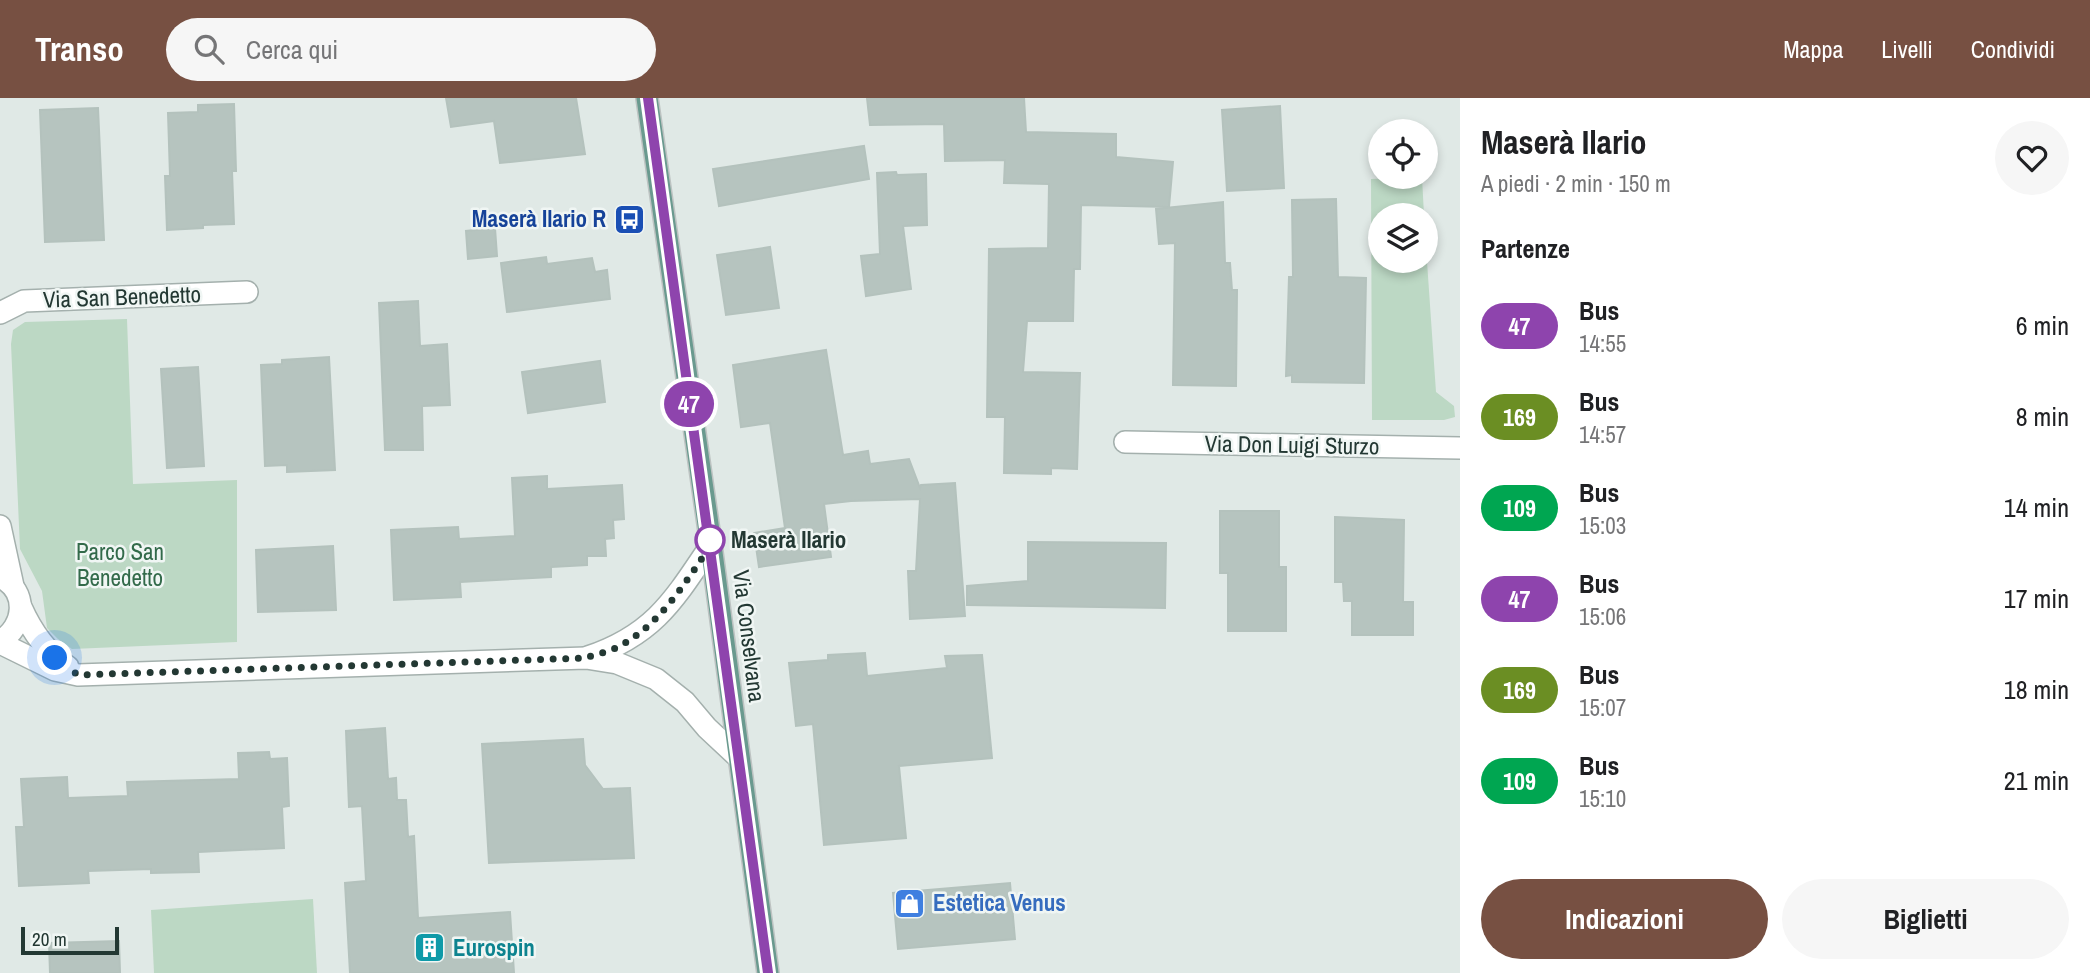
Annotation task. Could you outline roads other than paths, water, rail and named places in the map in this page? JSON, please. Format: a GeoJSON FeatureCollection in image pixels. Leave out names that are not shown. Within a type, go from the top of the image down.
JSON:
{"type":"FeatureCollection","features":[{"type":"Feature","properties":{"kind":"main road","name":"Via Conselvana"},"geometry":{"type":"LineString","coordinates":[[648,98],[768,973]]}},
{"type":"Feature","properties":{"kind":"street","name":"Via San Benedetto"},"geometry":{"type":"LineString","coordinates":[[0,313],[24,301],[247,292]]}},
{"type":"Feature","properties":{"kind":"street","name":"Via Don Luigi Sturzo"},"geometry":{"type":"LineString","coordinates":[[1125,442],[1460,448]]}},
{"type":"Feature","properties":{"kind":"street"},"geometry":{"type":"LineString","coordinates":[[0,508],[6,582],[38,638],[55,658],[78,675]]}},
{"type":"Feature","properties":{"kind":"street"},"geometry":{"type":"LineString","coordinates":[[586,658],[617,647],[650,625],[682,588],[711,545]]}},
{"type":"Feature","properties":{"kind":"street"},"geometry":{"type":"LineString","coordinates":[[21,607],[15,629],[0,642],[55,670],[78,675],[586,658],[617,663],[656,679],[685,702],[707,728],[738,757]]}},
{"type":"Feature","properties":{"kind":"place","name":"Maserà Ilario R"},"geometry":{"type":"Point","coordinates":[629,219]}},
{"type":"Feature","properties":{"kind":"place","name":"Maserà Ilario"},"geometry":{"type":"Point","coordinates":[710,540]}},
{"type":"Feature","properties":{"kind":"place","name":"Estetica Venus"},"geometry":{"type":"Point","coordinates":[910,903]}},
{"type":"Feature","properties":{"kind":"place","name":"Eurospin"},"geometry":{"type":"Point","coordinates":[430,948]}},
{"type":"Feature","properties":{"kind":"park label","name":"Parco San Benedetto"},"geometry":{"type":"Point","coordinates":[120,565]}}]}
